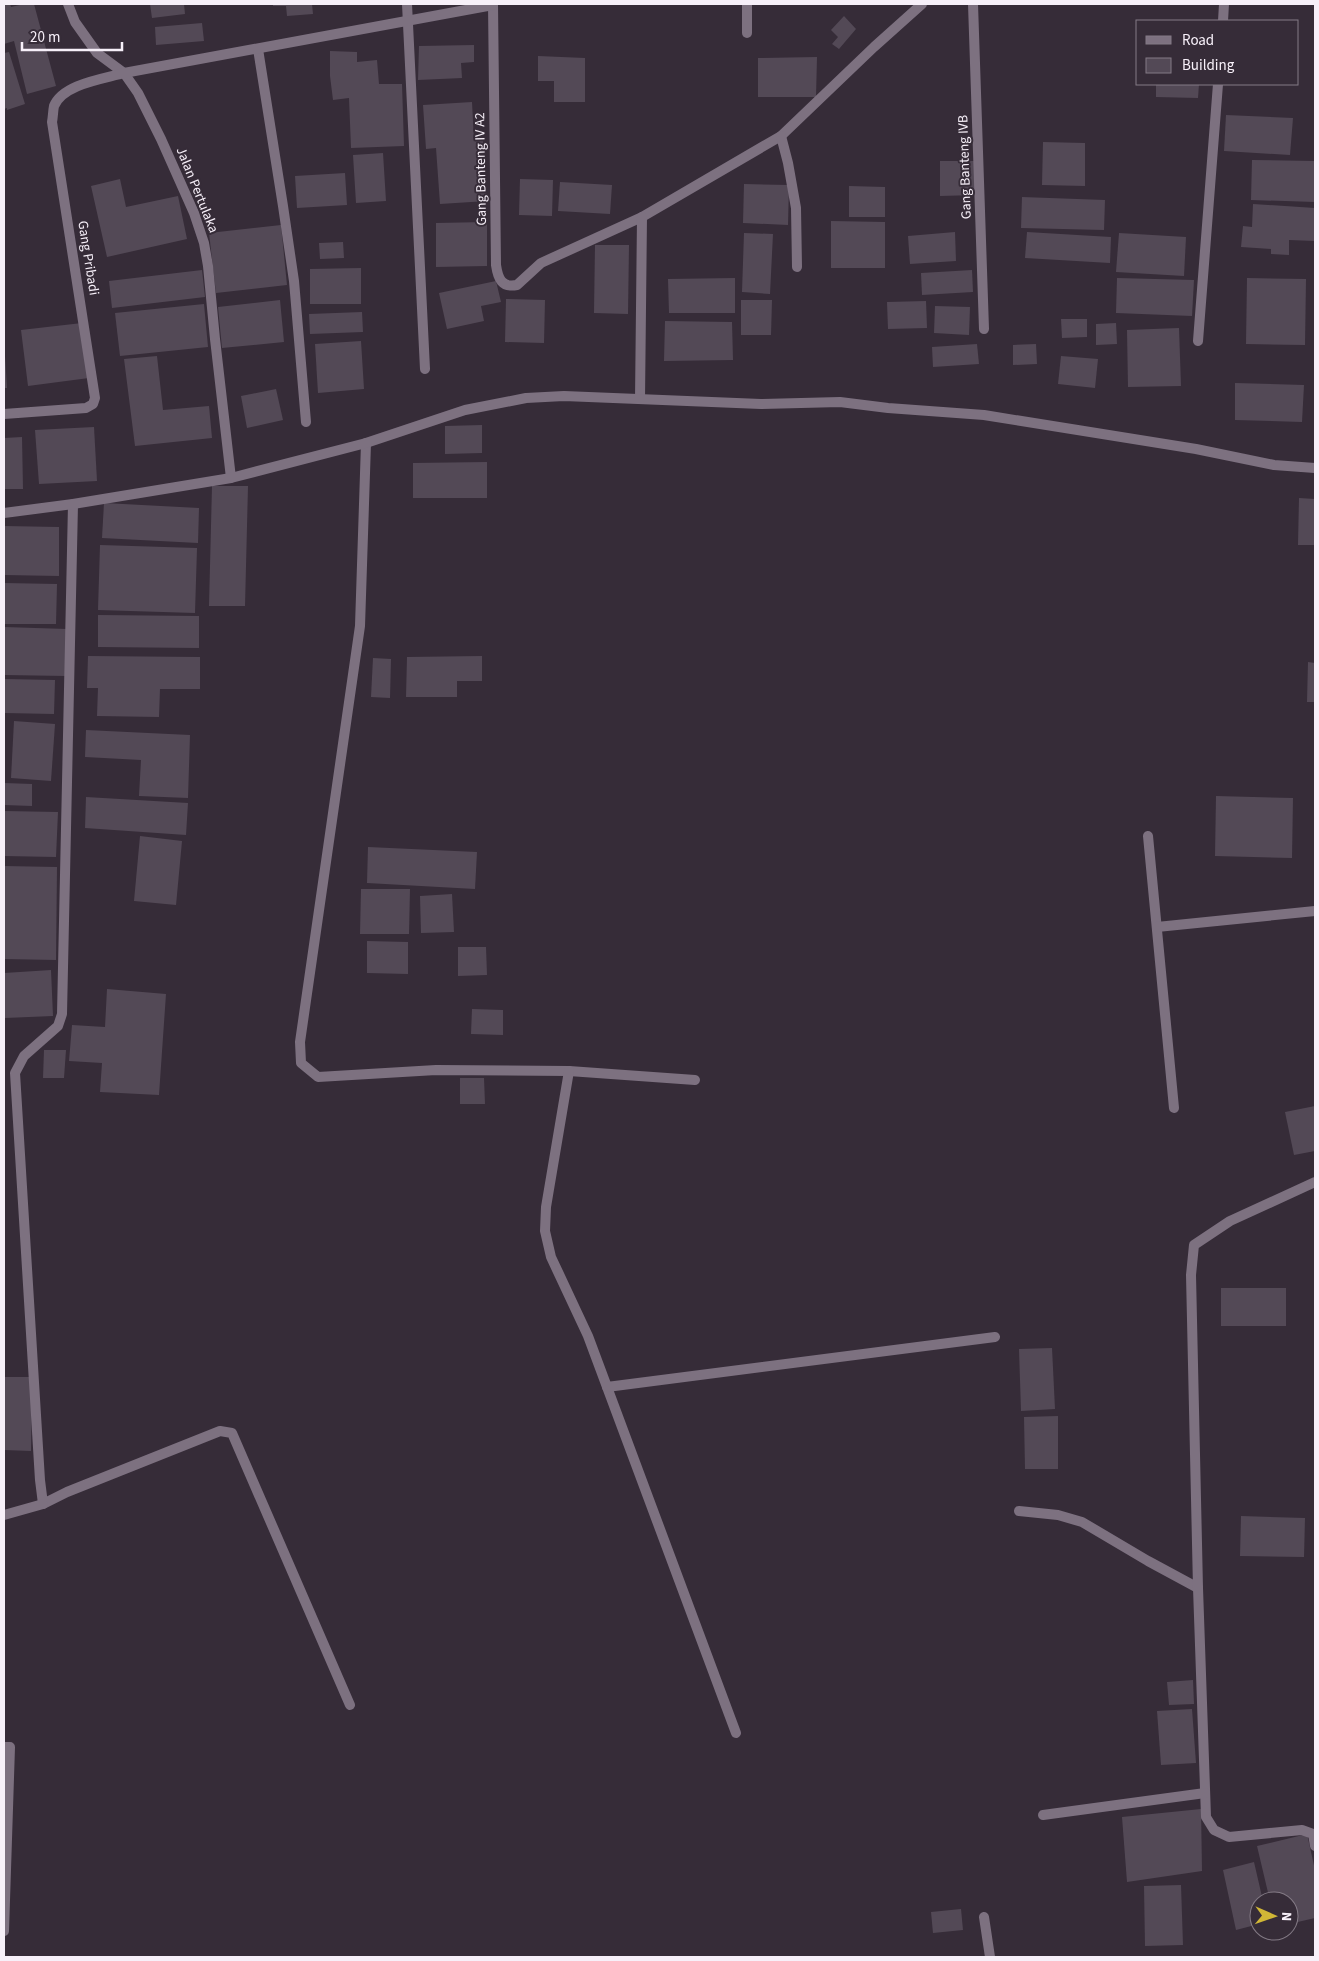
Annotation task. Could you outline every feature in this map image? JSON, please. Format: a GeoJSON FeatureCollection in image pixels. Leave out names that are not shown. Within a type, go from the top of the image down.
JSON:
{"type":"FeatureCollection","features":[{"type":"Feature","properties":{"kind":"street","name":"Jalan Pertulaka"},"geometry":{"type":"LineString","coordinates":[[68,4],[75,22],[97,53],[124,73],[138,93],[194,213],[204,243],[208,266],[231,478]]}},
{"type":"Feature","properties":{"kind":"street"},"geometry":{"type":"LineString","coordinates":[[407,4],[425,369]]}},
{"type":"Feature","properties":{"kind":"street"},"geometry":{"type":"LineString","coordinates":[[124,73],[407,22],[493,4]]}},
{"type":"Feature","properties":{"kind":"street","name":"Gang Banteng IV A2"},"geometry":{"type":"LineString","coordinates":[[493,4],[498,275],[503,284],[517,285],[541,263],[642,217]]}},
{"type":"Feature","properties":{"kind":"street"},"geometry":{"type":"LineString","coordinates":[[747,4],[747,33]]}},
{"type":"Feature","properties":{"kind":"street"},"geometry":{"type":"LineString","coordinates":[[640,399],[642,217],[781,136],[922,4]]}},
{"type":"Feature","properties":{"kind":"street","name":"Gang Banteng IVB"},"geometry":{"type":"LineString","coordinates":[[974,4],[984,329]]}},
{"type":"Feature","properties":{"kind":"street"},"geometry":{"type":"LineString","coordinates":[[1223,20],[1224,4]]}},
{"type":"Feature","properties":{"kind":"street"},"geometry":{"type":"LineString","coordinates":[[258,49],[284,206],[294,282],[306,422]]}},
{"type":"Feature","properties":{"kind":"street","name":"Gang Pribadi"},"geometry":{"type":"LineString","coordinates":[[4,414],[86,408],[93,404],[95,391],[52,122],[54,106],[62,96],[73,88],[124,73]]}},
{"type":"Feature","properties":{"kind":"street"},"geometry":{"type":"LineString","coordinates":[[1198,341],[1218,85]]}},
{"type":"Feature","properties":{"kind":"street"},"geometry":{"type":"LineString","coordinates":[[781,136],[796,208],[797,267]]}},
{"type":"Feature","properties":{"kind":"street"},"geometry":{"type":"LineString","coordinates":[[4,513],[73,504],[231,478],[366,443],[465,410],[526,398],[564,396],[762,404],[840,402],[984,415],[1196,448],[1274,465],[1315,468]]}},
{"type":"Feature","properties":{"kind":"street"},"geometry":{"type":"LineString","coordinates":[[366,443],[360,626],[300,1042],[301,1064],[318,1077],[436,1070],[569,1071],[695,1080]]}},
{"type":"Feature","properties":{"kind":"street"},"geometry":{"type":"LineString","coordinates":[[43,1504],[15,1073],[24,1056],[58,1026],[62,1014],[73,504]]}},
{"type":"Feature","properties":{"kind":"street"},"geometry":{"type":"LineString","coordinates":[[1148,836],[1174,1108]]}},
{"type":"Feature","properties":{"kind":"street"},"geometry":{"type":"LineString","coordinates":[[1157,927],[1315,911]]}},
{"type":"Feature","properties":{"kind":"street"},"geometry":{"type":"LineString","coordinates":[[569,1071],[546,1207],[545,1231],[551,1257],[588,1336],[736,1733]]}},
{"type":"Feature","properties":{"kind":"street"},"geometry":{"type":"LineString","coordinates":[[1315,1182],[1230,1221],[1194,1245],[1191,1275],[1198,1588],[1206,1817],[1214,1830],[1229,1837],[1302,1830],[1313,1834],[1315,1846]]}},
{"type":"Feature","properties":{"kind":"street"},"geometry":{"type":"LineString","coordinates":[[607,1386],[995,1337]]}},
{"type":"Feature","properties":{"kind":"street"},"geometry":{"type":"LineString","coordinates":[[4,1515],[43,1504],[67,1492],[220,1431],[232,1433],[350,1705]]}},
{"type":"Feature","properties":{"kind":"street"},"geometry":{"type":"LineString","coordinates":[[1019,1510],[1058,1515],[1082,1522],[1198,1588]]}},
{"type":"Feature","properties":{"kind":"street"},"geometry":{"type":"LineString","coordinates":[[4,1747],[10,1747],[4,1932]]}},
{"type":"Feature","properties":{"kind":"street"},"geometry":{"type":"LineString","coordinates":[[1043,1816],[1205,1793]]}},
{"type":"Feature","properties":{"kind":"street"},"geometry":{"type":"LineString","coordinates":[[984,1917],[990,1957]]}},
{"type":"Feature","properties":{"kind":"building"},"geometry":{"type":"Polygon","coordinates":[[[4,4],[10,4],[11,7],[34,4],[56,86],[27,94],[14,41],[4,44],[4,4]]]}},
{"type":"Feature","properties":{"kind":"building"},"geometry":{"type":"Polygon","coordinates":[[[150,4],[184,4],[185,14],[152,18],[150,4]]]}},
{"type":"Feature","properties":{"kind":"building"},"geometry":{"type":"Polygon","coordinates":[[[273,4],[312,4],[313,14],[287,16],[286,6],[273,6],[273,4]]]}},
{"type":"Feature","properties":{"kind":"building"},"geometry":{"type":"Polygon","coordinates":[[[844,16],[856,29],[839,49],[832,44],[838,37],[831,30],[844,16]]]}},
{"type":"Feature","properties":{"kind":"building"},"geometry":{"type":"Polygon","coordinates":[[[202,23],[204,41],[156,45],[155,27],[202,23]]]}},
{"type":"Feature","properties":{"kind":"building"},"geometry":{"type":"Polygon","coordinates":[[[474,45],[474,62],[461,63],[462,78],[418,80],[419,46],[474,45]]]}},
{"type":"Feature","properties":{"kind":"building"},"geometry":{"type":"Polygon","coordinates":[[[330,51],[357,52],[357,62],[377,60],[379,84],[402,84],[404,146],[351,148],[349,98],[333,100],[330,76],[330,51]]]}},
{"type":"Feature","properties":{"kind":"building"},"geometry":{"type":"Polygon","coordinates":[[[9,52],[25,104],[7,110],[7,108],[4,109],[4,53],[9,52]]]}},
{"type":"Feature","properties":{"kind":"building"},"geometry":{"type":"Polygon","coordinates":[[[538,56],[585,58],[585,102],[554,102],[554,81],[538,81],[538,56]]]}},
{"type":"Feature","properties":{"kind":"building"},"geometry":{"type":"Polygon","coordinates":[[[817,57],[816,97],[758,97],[758,58],[817,57]]]}},
{"type":"Feature","properties":{"kind":"building"},"geometry":{"type":"Polygon","coordinates":[[[1156,85],[1199,85],[1198,98],[1156,97],[1156,85]]]}},
{"type":"Feature","properties":{"kind":"building"},"geometry":{"type":"Polygon","coordinates":[[[472,102],[474,141],[483,140],[487,201],[440,204],[436,148],[426,149],[423,105],[472,102]]]}},
{"type":"Feature","properties":{"kind":"building"},"geometry":{"type":"Polygon","coordinates":[[[1226,115],[1293,118],[1290,155],[1224,151],[1226,115]]]}},
{"type":"Feature","properties":{"kind":"building"},"geometry":{"type":"Polygon","coordinates":[[[1043,142],[1085,143],[1085,186],[1042,185],[1043,142]]]}},
{"type":"Feature","properties":{"kind":"building"},"geometry":{"type":"Polygon","coordinates":[[[383,153],[386,201],[356,203],[353,155],[383,153]]]}},
{"type":"Feature","properties":{"kind":"building"},"geometry":{"type":"Polygon","coordinates":[[[1252,160],[1315,161],[1315,202],[1251,200],[1252,160]]]}},
{"type":"Feature","properties":{"kind":"building"},"geometry":{"type":"Polygon","coordinates":[[[940,161],[975,161],[976,195],[940,196],[940,161]]]}},
{"type":"Feature","properties":{"kind":"building"},"geometry":{"type":"Polygon","coordinates":[[[345,173],[347,205],[297,208],[295,176],[345,173]]]}},
{"type":"Feature","properties":{"kind":"building"},"geometry":{"type":"Polygon","coordinates":[[[120,179],[126,207],[178,196],[187,239],[107,257],[91,186],[120,179]]]}},
{"type":"Feature","properties":{"kind":"building"},"geometry":{"type":"Polygon","coordinates":[[[520,179],[553,180],[552,216],[519,215],[520,179]]]}},
{"type":"Feature","properties":{"kind":"building"},"geometry":{"type":"Polygon","coordinates":[[[560,182],[612,185],[610,214],[558,211],[560,182]]]}},
{"type":"Feature","properties":{"kind":"building"},"geometry":{"type":"Polygon","coordinates":[[[744,184],[789,185],[788,225],[743,223],[744,184]]]}},
{"type":"Feature","properties":{"kind":"building"},"geometry":{"type":"Polygon","coordinates":[[[849,186],[885,187],[885,217],[849,217],[849,186]]]}},
{"type":"Feature","properties":{"kind":"building"},"geometry":{"type":"Polygon","coordinates":[[[1022,197],[1105,200],[1104,230],[1021,228],[1022,197]]]}},
{"type":"Feature","properties":{"kind":"building"},"geometry":{"type":"Polygon","coordinates":[[[1253,204],[1315,208],[1315,241],[1289,240],[1289,255],[1271,254],[1271,249],[1241,247],[1243,226],[1252,227],[1253,204]]]}},
{"type":"Feature","properties":{"kind":"building"},"geometry":{"type":"Polygon","coordinates":[[[831,221],[885,222],[885,268],[831,268],[831,221]]]}},
{"type":"Feature","properties":{"kind":"building"},"geometry":{"type":"Polygon","coordinates":[[[487,222],[487,266],[436,267],[436,223],[487,222]]]}},
{"type":"Feature","properties":{"kind":"building"},"geometry":{"type":"Polygon","coordinates":[[[281,225],[287,285],[216,293],[209,233],[281,225]]]}},
{"type":"Feature","properties":{"kind":"building"},"geometry":{"type":"Polygon","coordinates":[[[955,232],[956,261],[910,264],[908,236],[955,232]]]}},
{"type":"Feature","properties":{"kind":"building"},"geometry":{"type":"Polygon","coordinates":[[[1027,232],[1111,237],[1110,263],[1025,258],[1027,232]]]}},
{"type":"Feature","properties":{"kind":"building"},"geometry":{"type":"Polygon","coordinates":[[[744,233],[773,234],[770,294],[742,292],[744,233]]]}},
{"type":"Feature","properties":{"kind":"building"},"geometry":{"type":"Polygon","coordinates":[[[1119,233],[1186,237],[1184,276],[1116,272],[1119,233]]]}},
{"type":"Feature","properties":{"kind":"building"},"geometry":{"type":"Polygon","coordinates":[[[343,242],[344,258],[320,259],[319,243],[343,242]]]}},
{"type":"Feature","properties":{"kind":"building"},"geometry":{"type":"Polygon","coordinates":[[[595,245],[629,245],[628,314],[594,313],[595,245]]]}},
{"type":"Feature","properties":{"kind":"building"},"geometry":{"type":"Polygon","coordinates":[[[361,268],[361,304],[310,304],[310,269],[361,268]]]}},
{"type":"Feature","properties":{"kind":"building"},"geometry":{"type":"Polygon","coordinates":[[[202,270],[205,297],[112,308],[109,281],[202,270]]]}},
{"type":"Feature","properties":{"kind":"building"},"geometry":{"type":"Polygon","coordinates":[[[972,270],[973,292],[922,295],[921,273],[972,270]]]}},
{"type":"Feature","properties":{"kind":"building"},"geometry":{"type":"Polygon","coordinates":[[[735,278],[735,313],[669,313],[668,279],[735,278]]]}},
{"type":"Feature","properties":{"kind":"building"},"geometry":{"type":"Polygon","coordinates":[[[1117,278],[1194,280],[1192,316],[1116,313],[1117,278]]]}},
{"type":"Feature","properties":{"kind":"building"},"geometry":{"type":"Polygon","coordinates":[[[1247,278],[1306,279],[1305,345],[1246,344],[1247,278]]]}},
{"type":"Feature","properties":{"kind":"building"},"geometry":{"type":"Polygon","coordinates":[[[496,281],[501,302],[481,306],[484,321],[447,329],[439,293],[496,281]]]}},
{"type":"Feature","properties":{"kind":"building"},"geometry":{"type":"Polygon","coordinates":[[[506,299],[545,300],[544,343],[505,342],[506,299]]]}},
{"type":"Feature","properties":{"kind":"building"},"geometry":{"type":"Polygon","coordinates":[[[280,300],[284,342],[222,348],[218,307],[280,300]]]}},
{"type":"Feature","properties":{"kind":"building"},"geometry":{"type":"Polygon","coordinates":[[[741,300],[772,300],[771,335],[741,335],[741,300]]]}},
{"type":"Feature","properties":{"kind":"building"},"geometry":{"type":"Polygon","coordinates":[[[926,301],[927,328],[888,329],[887,302],[926,301]]]}},
{"type":"Feature","properties":{"kind":"building"},"geometry":{"type":"Polygon","coordinates":[[[204,304],[208,347],[120,356],[115,313],[204,304]]]}},
{"type":"Feature","properties":{"kind":"building"},"geometry":{"type":"Polygon","coordinates":[[[935,306],[970,307],[969,335],[934,333],[935,306]]]}},
{"type":"Feature","properties":{"kind":"building"},"geometry":{"type":"Polygon","coordinates":[[[362,312],[363,332],[310,334],[309,314],[362,312]]]}},
{"type":"Feature","properties":{"kind":"building"},"geometry":{"type":"Polygon","coordinates":[[[1061,319],[1087,319],[1087,337],[1062,338],[1061,319]]]}},
{"type":"Feature","properties":{"kind":"building"},"geometry":{"type":"Polygon","coordinates":[[[665,321],[732,322],[733,360],[664,361],[665,321]]]}},
{"type":"Feature","properties":{"kind":"building"},"geometry":{"type":"Polygon","coordinates":[[[82,323],[89,378],[28,386],[21,330],[82,323]]]}},
{"type":"Feature","properties":{"kind":"building"},"geometry":{"type":"Polygon","coordinates":[[[1116,323],[1117,344],[1096,345],[1096,324],[1116,323]]]}},
{"type":"Feature","properties":{"kind":"building"},"geometry":{"type":"Polygon","coordinates":[[[1179,328],[1181,386],[1128,387],[1127,330],[1179,328]]]}},
{"type":"Feature","properties":{"kind":"building"},"geometry":{"type":"Polygon","coordinates":[[[361,341],[364,389],[318,393],[315,344],[361,341]]]}},
{"type":"Feature","properties":{"kind":"building"},"geometry":{"type":"Polygon","coordinates":[[[977,344],[979,364],[933,367],[932,347],[977,344]]]}},
{"type":"Feature","properties":{"kind":"building"},"geometry":{"type":"Polygon","coordinates":[[[1036,344],[1037,364],[1013,365],[1013,345],[1036,344]]]}},
{"type":"Feature","properties":{"kind":"building"},"geometry":{"type":"Polygon","coordinates":[[[5,356],[7,388],[4,388],[5,356]]]}},
{"type":"Feature","properties":{"kind":"building"},"geometry":{"type":"Polygon","coordinates":[[[157,356],[163,410],[209,406],[212,438],[135,446],[124,359],[157,356]]]}},
{"type":"Feature","properties":{"kind":"building"},"geometry":{"type":"Polygon","coordinates":[[[1061,356],[1098,359],[1095,388],[1058,384],[1061,356]]]}},
{"type":"Feature","properties":{"kind":"building"},"geometry":{"type":"Polygon","coordinates":[[[1235,383],[1304,385],[1302,422],[1235,420],[1235,383]]]}},
{"type":"Feature","properties":{"kind":"building"},"geometry":{"type":"Polygon","coordinates":[[[276,389],[283,420],[247,428],[241,396],[276,389]]]}},
{"type":"Feature","properties":{"kind":"building"},"geometry":{"type":"Polygon","coordinates":[[[482,425],[482,453],[445,454],[445,426],[482,425]]]}},
{"type":"Feature","properties":{"kind":"building"},"geometry":{"type":"Polygon","coordinates":[[[94,427],[97,481],[39,484],[35,430],[94,427]]]}},
{"type":"Feature","properties":{"kind":"building"},"geometry":{"type":"Polygon","coordinates":[[[22,437],[23,489],[4,489],[4,438],[22,437]]]}},
{"type":"Feature","properties":{"kind":"building"},"geometry":{"type":"Polygon","coordinates":[[[487,462],[487,498],[413,498],[413,463],[487,462]]]}},
{"type":"Feature","properties":{"kind":"building"},"geometry":{"type":"Polygon","coordinates":[[[212,486],[248,486],[245,606],[209,606],[212,486]]]}},
{"type":"Feature","properties":{"kind":"building"},"geometry":{"type":"Polygon","coordinates":[[[1299,498],[1315,499],[1315,545],[1298,545],[1299,498]]]}},
{"type":"Feature","properties":{"kind":"building"},"geometry":{"type":"Polygon","coordinates":[[[104,503],[199,508],[198,543],[102,538],[104,503]]]}},
{"type":"Feature","properties":{"kind":"building"},"geometry":{"type":"Polygon","coordinates":[[[4,526],[59,527],[59,576],[4,575],[4,526]]]}},
{"type":"Feature","properties":{"kind":"building"},"geometry":{"type":"Polygon","coordinates":[[[100,545],[197,548],[195,613],[98,610],[100,545]]]}},
{"type":"Feature","properties":{"kind":"building"},"geometry":{"type":"Polygon","coordinates":[[[4,583],[57,584],[56,624],[4,624],[4,583]]]}},
{"type":"Feature","properties":{"kind":"building"},"geometry":{"type":"Polygon","coordinates":[[[98,615],[199,616],[199,648],[98,647],[98,615]]]}},
{"type":"Feature","properties":{"kind":"building"},"geometry":{"type":"Polygon","coordinates":[[[4,627],[67,629],[66,676],[4,675],[4,627]]]}},
{"type":"Feature","properties":{"kind":"building"},"geometry":{"type":"Polygon","coordinates":[[[88,656],[200,657],[200,689],[160,689],[159,717],[97,716],[98,688],[87,688],[88,656]]]}},
{"type":"Feature","properties":{"kind":"building"},"geometry":{"type":"Polygon","coordinates":[[[482,656],[482,681],[457,681],[457,697],[406,697],[407,657],[482,656]]]}},
{"type":"Feature","properties":{"kind":"building"},"geometry":{"type":"Polygon","coordinates":[[[373,658],[391,659],[390,698],[371,697],[373,658]]]}},
{"type":"Feature","properties":{"kind":"building"},"geometry":{"type":"Polygon","coordinates":[[[1308,662],[1315,663],[1315,702],[1307,702],[1308,662]]]}},
{"type":"Feature","properties":{"kind":"building"},"geometry":{"type":"Polygon","coordinates":[[[4,679],[55,680],[54,714],[4,713],[4,679]]]}},
{"type":"Feature","properties":{"kind":"building"},"geometry":{"type":"Polygon","coordinates":[[[14,721],[55,724],[51,781],[11,778],[14,721]]]}},
{"type":"Feature","properties":{"kind":"building"},"geometry":{"type":"Polygon","coordinates":[[[86,730],[190,735],[188,798],[139,796],[141,760],[85,757],[86,730]]]}},
{"type":"Feature","properties":{"kind":"building"},"geometry":{"type":"Polygon","coordinates":[[[4,783],[32,784],[32,806],[4,805],[4,783]]]}},
{"type":"Feature","properties":{"kind":"building"},"geometry":{"type":"Polygon","coordinates":[[[1216,796],[1293,798],[1292,858],[1215,856],[1216,796]]]}},
{"type":"Feature","properties":{"kind":"building"},"geometry":{"type":"Polygon","coordinates":[[[86,797],[188,803],[186,835],[85,828],[86,797]]]}},
{"type":"Feature","properties":{"kind":"building"},"geometry":{"type":"Polygon","coordinates":[[[4,811],[58,812],[56,857],[4,856],[4,811]]]}},
{"type":"Feature","properties":{"kind":"building"},"geometry":{"type":"Polygon","coordinates":[[[140,836],[182,841],[176,905],[134,901],[140,836]]]}},
{"type":"Feature","properties":{"kind":"building"},"geometry":{"type":"Polygon","coordinates":[[[368,847],[477,852],[475,889],[367,883],[368,847]]]}},
{"type":"Feature","properties":{"kind":"building"},"geometry":{"type":"Polygon","coordinates":[[[4,866],[57,867],[56,960],[4,959],[4,866]]]}},
{"type":"Feature","properties":{"kind":"building"},"geometry":{"type":"Polygon","coordinates":[[[361,889],[410,889],[409,934],[360,934],[361,889]]]}},
{"type":"Feature","properties":{"kind":"building"},"geometry":{"type":"Polygon","coordinates":[[[452,894],[454,932],[421,933],[420,896],[452,894]]]}},
{"type":"Feature","properties":{"kind":"building"},"geometry":{"type":"Polygon","coordinates":[[[367,941],[408,942],[408,974],[367,973],[367,941]]]}},
{"type":"Feature","properties":{"kind":"building"},"geometry":{"type":"Polygon","coordinates":[[[458,947],[486,947],[487,975],[458,976],[458,947]]]}},
{"type":"Feature","properties":{"kind":"building"},"geometry":{"type":"Polygon","coordinates":[[[51,970],[53,1016],[5,1018],[4,973],[51,970]]]}},
{"type":"Feature","properties":{"kind":"building"},"geometry":{"type":"Polygon","coordinates":[[[107,989],[166,994],[159,1095],[100,1092],[102,1063],[69,1061],[72,1025],[105,1027],[107,989]]]}},
{"type":"Feature","properties":{"kind":"building"},"geometry":{"type":"Polygon","coordinates":[[[472,1009],[503,1010],[503,1035],[471,1034],[472,1009]]]}},
{"type":"Feature","properties":{"kind":"building"},"geometry":{"type":"Polygon","coordinates":[[[44,1050],[66,1050],[64,1078],[43,1078],[44,1050]]]}},
{"type":"Feature","properties":{"kind":"building"},"geometry":{"type":"Polygon","coordinates":[[[460,1078],[484,1078],[485,1104],[460,1104],[460,1078]]]}},
{"type":"Feature","properties":{"kind":"building"},"geometry":{"type":"Polygon","coordinates":[[[1315,1106],[1315,1151],[1294,1155],[1285,1112],[1315,1106]]]}},
{"type":"Feature","properties":{"kind":"building"},"geometry":{"type":"Polygon","coordinates":[[[1221,1288],[1286,1288],[1286,1326],[1221,1326],[1221,1288]]]}},
{"type":"Feature","properties":{"kind":"building"},"geometry":{"type":"Polygon","coordinates":[[[1052,1348],[1055,1409],[1021,1411],[1019,1349],[1052,1348]]]}},
{"type":"Feature","properties":{"kind":"building"},"geometry":{"type":"Polygon","coordinates":[[[4,1377],[32,1377],[31,1451],[4,1450],[4,1377]]]}},
{"type":"Feature","properties":{"kind":"building"},"geometry":{"type":"Polygon","coordinates":[[[1058,1416],[1058,1469],[1025,1469],[1024,1417],[1058,1416]]]}},
{"type":"Feature","properties":{"kind":"building"},"geometry":{"type":"Polygon","coordinates":[[[1241,1516],[1305,1518],[1304,1557],[1240,1556],[1241,1516]]]}},
{"type":"Feature","properties":{"kind":"building"},"geometry":{"type":"Polygon","coordinates":[[[1193,1680],[1194,1704],[1169,1705],[1167,1682],[1193,1680]]]}},
{"type":"Feature","properties":{"kind":"building"},"geometry":{"type":"Polygon","coordinates":[[[1192,1709],[1196,1763],[1161,1765],[1157,1711],[1192,1709]]]}},
{"type":"Feature","properties":{"kind":"building"},"geometry":{"type":"Polygon","coordinates":[[[1201,1809],[1202,1871],[1127,1882],[1122,1817],[1201,1809]]]}},
{"type":"Feature","properties":{"kind":"building"},"geometry":{"type":"Polygon","coordinates":[[[1307,1834],[1315,1870],[1315,1918],[1299,1922],[1299,1891],[1268,1891],[1257,1846],[1307,1834]]]}},
{"type":"Feature","properties":{"kind":"building"},"geometry":{"type":"Polygon","coordinates":[[[1254,1862],[1261,1891],[1249,1891],[1249,1927],[1236,1930],[1223,1870],[1254,1862]]]}},
{"type":"Feature","properties":{"kind":"building"},"geometry":{"type":"Polygon","coordinates":[[[1181,1885],[1183,1945],[1145,1946],[1144,1886],[1181,1885]]]}},
{"type":"Feature","properties":{"kind":"building"},"geometry":{"type":"Polygon","coordinates":[[[961,1909],[963,1930],[933,1933],[931,1912],[961,1909]]]}}]}
